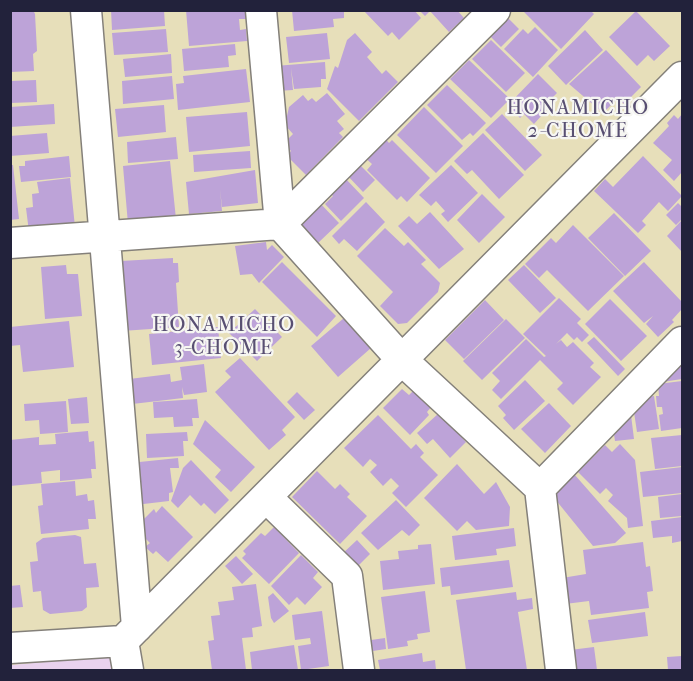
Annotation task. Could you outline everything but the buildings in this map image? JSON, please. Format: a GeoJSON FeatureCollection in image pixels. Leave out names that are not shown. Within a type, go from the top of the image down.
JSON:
{"type":"FeatureCollection","features":[{"type":"Feature","properties":{"kind":"street"},"geometry":{"type":"LineString","coordinates":[[86,10],[130,634],[128,670]]}},
{"type":"Feature","properties":{"kind":"street"},"geometry":{"type":"LineString","coordinates":[[261,10],[280,224],[402,360],[540,488],[561,670]]}},
{"type":"Feature","properties":{"kind":"street"},"geometry":{"type":"LineString","coordinates":[[10,243],[280,224],[495,10]]}},
{"type":"Feature","properties":{"kind":"street"},"geometry":{"type":"LineString","coordinates":[[10,648],[130,634],[682,77]]}},
{"type":"Feature","properties":{"kind":"street"},"geometry":{"type":"LineString","coordinates":[[540,488],[682,342]]}},
{"type":"Feature","properties":{"kind":"street"},"geometry":{"type":"LineString","coordinates":[[266,497],[347,576],[359,670]]}},
{"type":"Feature","properties":{"kind":"shaded area"},"geometry":{"type":"Polygon","coordinates":[[[113,656],[115,670],[11,670],[11,665],[113,656]]]}},
{"type":"Feature","properties":{"kind":"district","name":"HONAMICHO 2-CHOME"},"geometry":{"type":"Point","coordinates":[578,120]}},
{"type":"Feature","properties":{"kind":"district","name":"HONAMICHO 3-CHOME"},"geometry":{"type":"Point","coordinates":[224,338]}}]}
